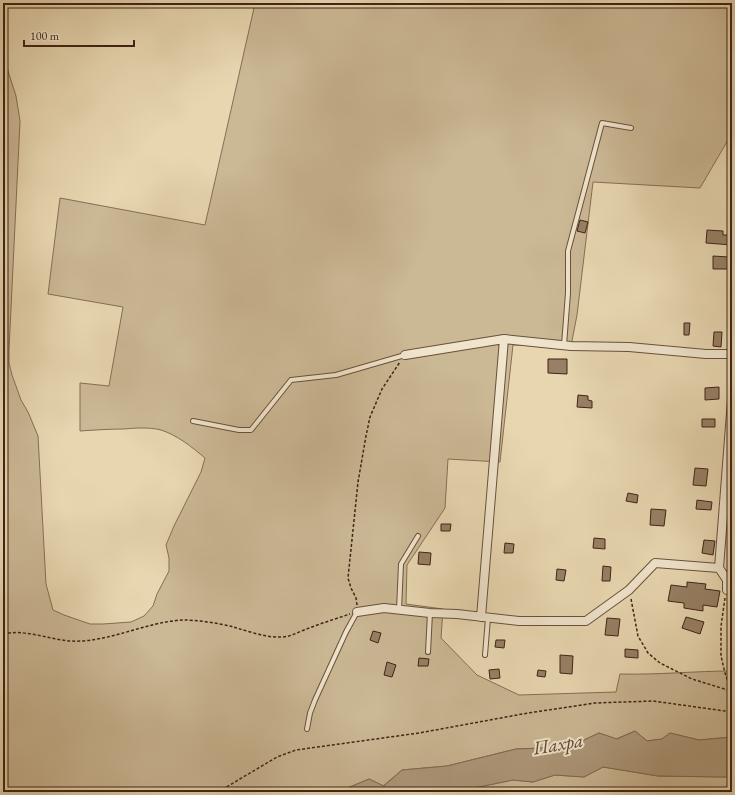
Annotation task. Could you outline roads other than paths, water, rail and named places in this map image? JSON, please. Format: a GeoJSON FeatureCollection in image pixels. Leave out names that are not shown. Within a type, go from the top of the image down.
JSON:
{"type":"FeatureCollection","features":[{"type":"Feature","properties":{"kind":"street"},"geometry":{"type":"LineString","coordinates":[[485,618],[504,339]]}},
{"type":"Feature","properties":{"kind":"street"},"geometry":{"type":"LineString","coordinates":[[405,355],[504,339],[564,345],[629,347],[706,354],[732,354]]}},
{"type":"Feature","properties":{"kind":"street"},"geometry":{"type":"LineString","coordinates":[[727,590],[727,580],[719,568],[732,400]]}},
{"type":"Feature","properties":{"kind":"street"},"geometry":{"type":"LineString","coordinates":[[357,612],[384,608],[519,621],[586,621],[629,590],[655,563],[719,568]]}},
{"type":"Feature","properties":{"kind":"lane"},"geometry":{"type":"LineString","coordinates":[[564,345],[568,294],[568,251],[602,123],[631,128]]}},
{"type":"Feature","properties":{"kind":"lane"},"geometry":{"type":"LineString","coordinates":[[193,421],[239,430],[251,430],[291,380],[336,375],[405,355]]}},
{"type":"Feature","properties":{"kind":"lane"},"geometry":{"type":"LineString","coordinates":[[399,610],[401,564],[418,536]]}},
{"type":"Feature","properties":{"kind":"lane"},"geometry":{"type":"LineString","coordinates":[[307,729],[310,713],[346,632],[357,612]]}},
{"type":"Feature","properties":{"kind":"lane"},"geometry":{"type":"LineString","coordinates":[[428,652],[430,613]]}},
{"type":"Feature","properties":{"kind":"lane"},"geometry":{"type":"LineString","coordinates":[[485,618],[485,655]]}},
{"type":"Feature","properties":{"kind":"water label","name":"Пахра"},"geometry":{"type":"Point","coordinates":[558,744]}}]}
